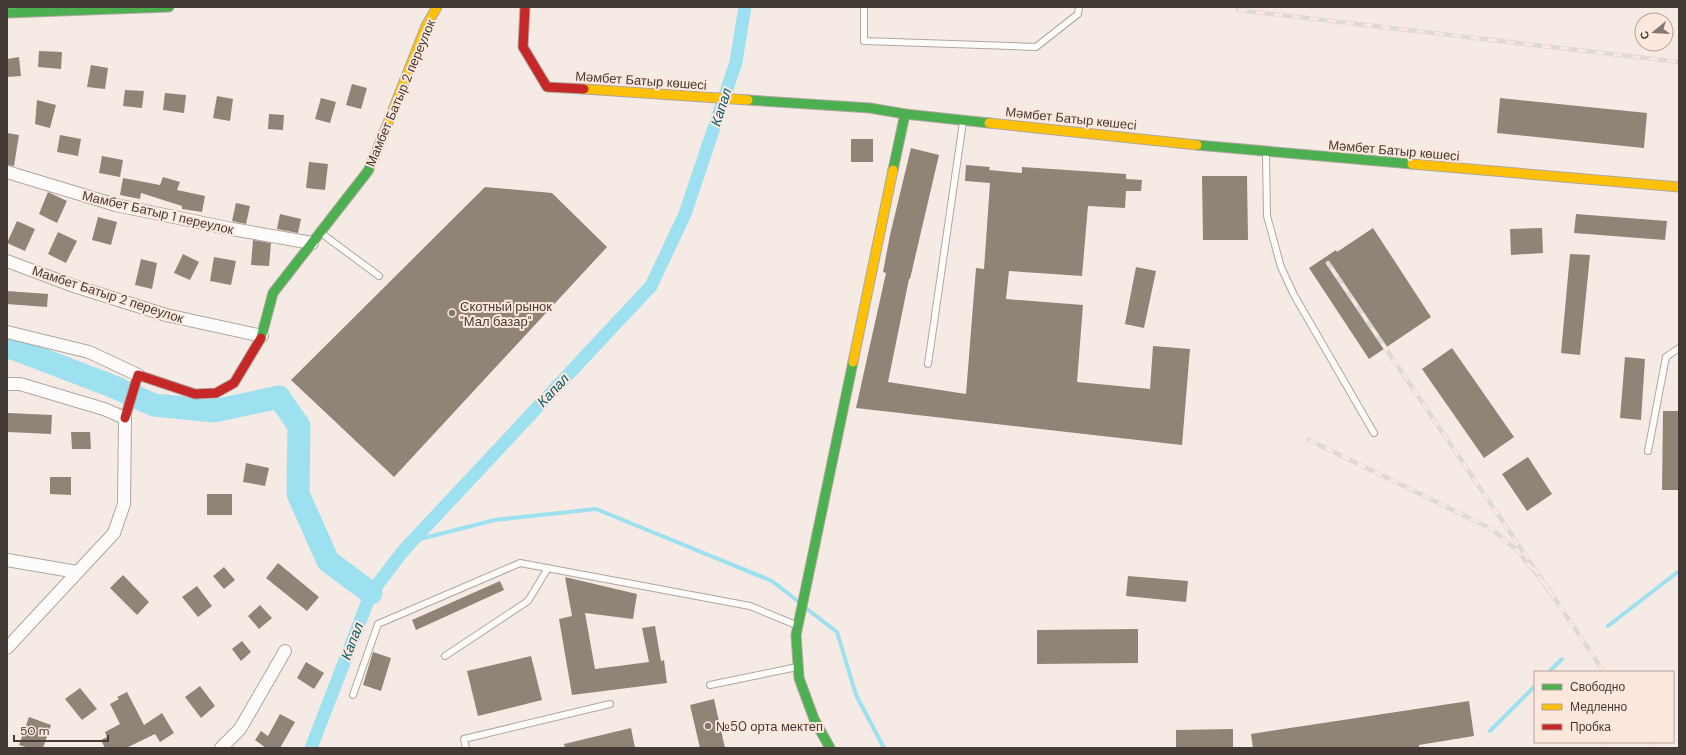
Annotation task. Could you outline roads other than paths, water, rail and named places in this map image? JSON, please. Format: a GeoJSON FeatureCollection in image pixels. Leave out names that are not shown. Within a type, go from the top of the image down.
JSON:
{"type":"FeatureCollection","features":[{"type":"Feature","properties":{"kind":"street"},"geometry":{"type":"LineString","coordinates":[[7,13],[169,7]]}},
{"type":"Feature","properties":{"kind":"street","name":"Мамбет Батыр 2 переулок"},"geometry":{"type":"LineString","coordinates":[[7,261],[71,285],[166,315],[262,336],[273,293],[368,172],[392,116],[426,26],[437,7]]}},
{"type":"Feature","properties":{"kind":"street","name":"Мәмбет Батыр көшесі"},"geometry":{"type":"LineString","coordinates":[[525,7],[523,47],[546,87],[870,108],[905,114],[1266,152],[1679,187]]}},
{"type":"Feature","properties":{"kind":"street"},"geometry":{"type":"LineString","coordinates":[[830,748],[814,719],[799,678],[796,635],[905,114]]}},
{"type":"Feature","properties":{"kind":"street","name":"Мамбет Батыр 1 переулок"},"geometry":{"type":"LineString","coordinates":[[7,172],[116,205],[232,229],[312,243]]}},
{"type":"Feature","properties":{"kind":"street"},"geometry":{"type":"LineString","coordinates":[[7,332],[89,352],[138,375],[195,394],[216,393],[234,383],[262,336]]}},
{"type":"Feature","properties":{"kind":"street"},"geometry":{"type":"LineString","coordinates":[[7,648],[114,533],[124,504],[125,418],[138,375]]}},
{"type":"Feature","properties":{"kind":"street"},"geometry":{"type":"LineString","coordinates":[[7,384],[20,384],[104,409],[125,418]]}},
{"type":"Feature","properties":{"kind":"street"},"geometry":{"type":"LineString","coordinates":[[7,560],[77,572]]}},
{"type":"Feature","properties":{"kind":"street"},"geometry":{"type":"LineString","coordinates":[[221,748],[240,729],[285,651]]}},
{"type":"Feature","properties":{"kind":"lane"},"geometry":{"type":"LineString","coordinates":[[864,7],[864,41],[1036,47],[1078,14],[1079,7]]}},
{"type":"Feature","properties":{"kind":"lane"},"geometry":{"type":"LineString","coordinates":[[928,364],[963,120]]}},
{"type":"Feature","properties":{"kind":"lane"},"geometry":{"type":"LineString","coordinates":[[1266,152],[1267,216],[1280,267],[1294,295],[1374,433]]}},
{"type":"Feature","properties":{"kind":"lane"},"geometry":{"type":"LineString","coordinates":[[320,232],[379,276]]}},
{"type":"Feature","properties":{"kind":"lane"},"geometry":{"type":"LineString","coordinates":[[1648,451],[1666,358],[1679,348]]}},
{"type":"Feature","properties":{"kind":"lane"},"geometry":{"type":"LineString","coordinates":[[353,695],[378,624],[520,563],[750,606],[798,626]]}},
{"type":"Feature","properties":{"kind":"lane"},"geometry":{"type":"LineString","coordinates":[[445,656],[528,600],[548,568]]}},
{"type":"Feature","properties":{"kind":"lane"},"geometry":{"type":"LineString","coordinates":[[710,685],[798,667]]}},
{"type":"Feature","properties":{"kind":"lane"},"geometry":{"type":"LineString","coordinates":[[466,748],[464,739],[610,704]]}},
{"type":"Feature","properties":{"kind":"waterway","name":"Капал"},"geometry":{"type":"LineString","coordinates":[[311,748],[371,593],[403,551],[651,286],[685,214],[736,62],[745,7]]}},
{"type":"Feature","properties":{"kind":"waterway"},"geometry":{"type":"LineString","coordinates":[[7,348],[12,348],[112,386],[154,405],[214,411],[279,397],[299,426],[298,494],[328,561],[371,593]]}},
{"type":"Feature","properties":{"kind":"waterway"},"geometry":{"type":"LineString","coordinates":[[412,541],[495,520],[596,509],[772,581],[799,602]]}},
{"type":"Feature","properties":{"kind":"waterway"},"geometry":{"type":"LineString","coordinates":[[1608,626],[1679,571]]}},
{"type":"Feature","properties":{"kind":"waterway"},"geometry":{"type":"LineString","coordinates":[[807,609],[837,632],[856,695],[884,748]]}},
{"type":"Feature","properties":{"kind":"waterway"},"geometry":{"type":"LineString","coordinates":[[1550,671],[1562,659]]}},
{"type":"Feature","properties":{"kind":"waterway"},"geometry":{"type":"LineString","coordinates":[[1490,731],[1534,687]]}},
{"type":"Feature","properties":{"kind":"railway"},"geometry":{"type":"LineString","coordinates":[[1238,10],[1679,62]]}},
{"type":"Feature","properties":{"kind":"railway"},"geometry":{"type":"LineString","coordinates":[[1309,440],[1492,529],[1517,550],[1549,590],[1328,263]]}},
{"type":"Feature","properties":{"kind":"railway"},"geometry":{"type":"LineString","coordinates":[[1549,590],[1603,671]]}},
{"type":"Feature","properties":{"kind":"railway"},"geometry":{"type":"LineString","coordinates":[[1604,743],[1607,748]]}},
{"type":"Feature","properties":{"kind":"railway"},"geometry":{"type":"LineString","coordinates":[[1652,743],[1655,748]]}},
{"type":"Feature","properties":{"kind":"place","name":"Скотный рынок \"Мал базар\""},"geometry":{"type":"Point","coordinates":[452,313]}},
{"type":"Feature","properties":{"kind":"place","name":"№50 орта мектеп"},"geometry":{"type":"Point","coordinates":[708,726]}}]}
